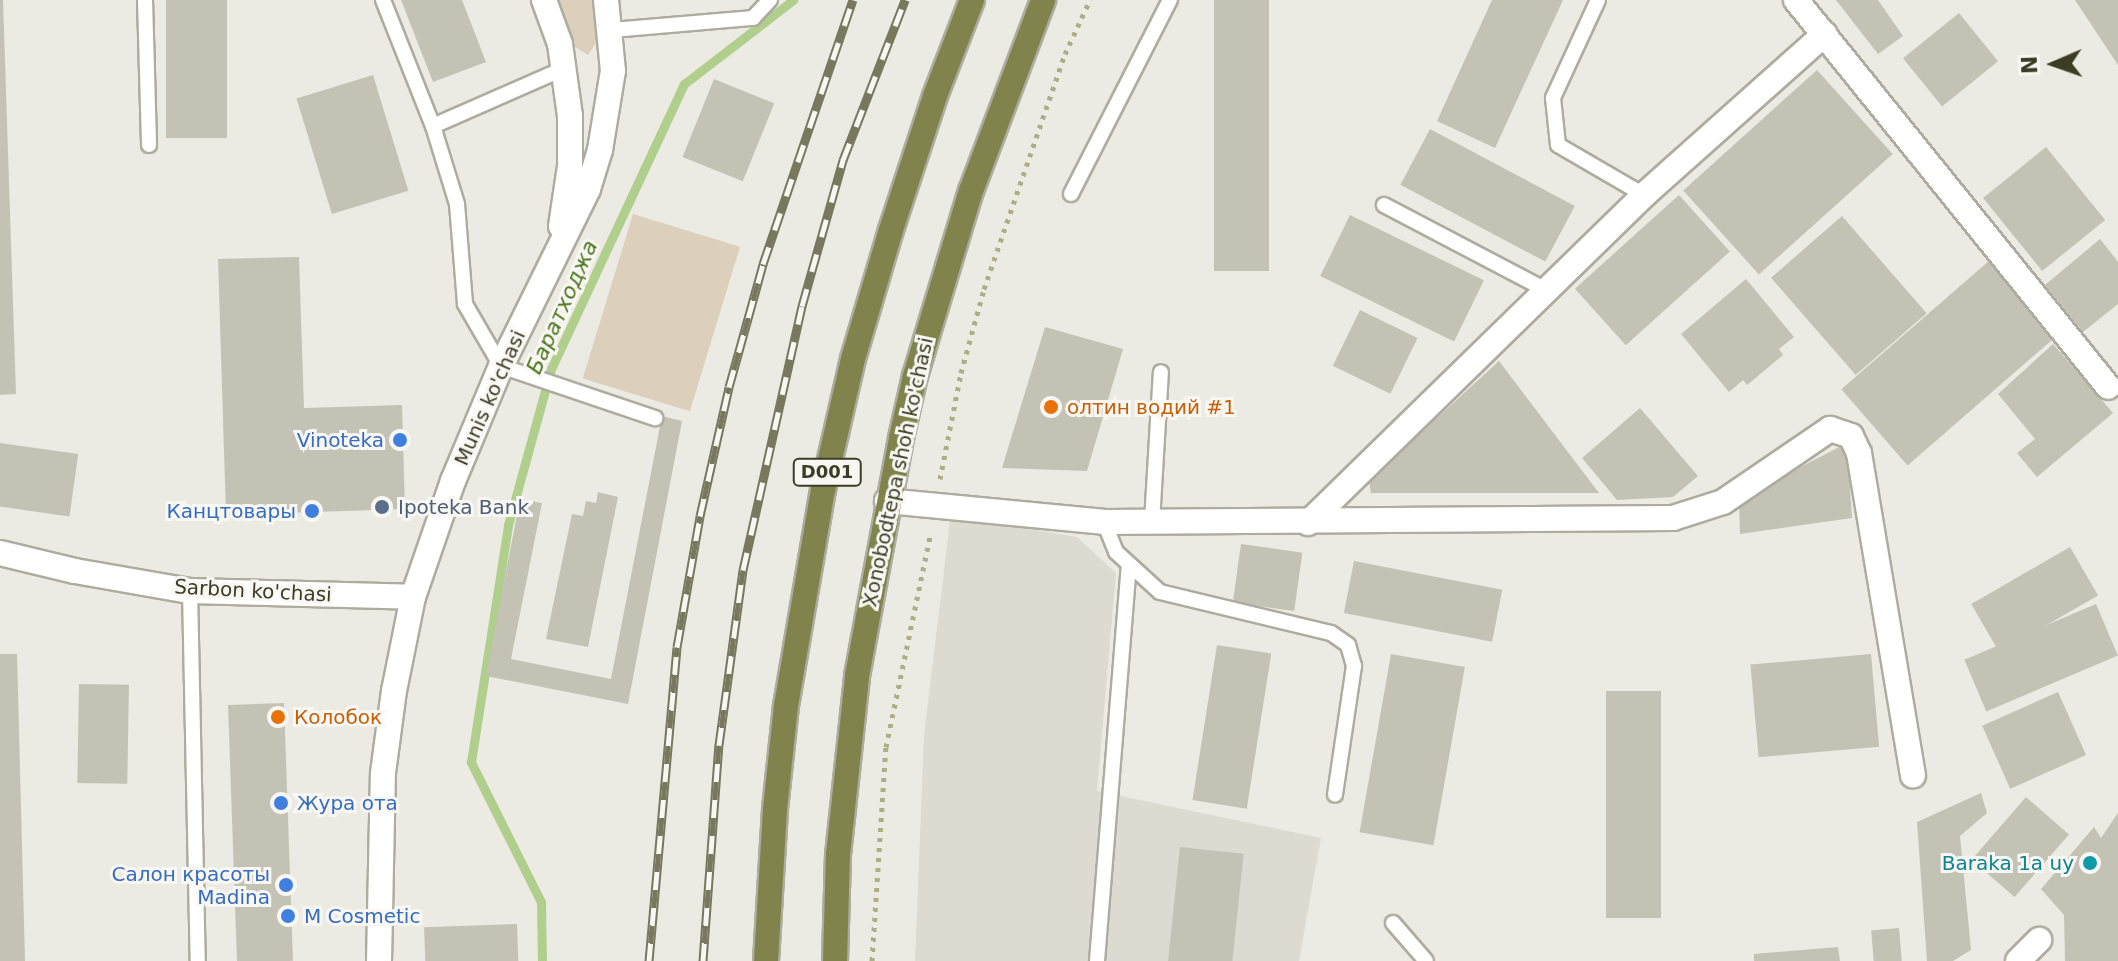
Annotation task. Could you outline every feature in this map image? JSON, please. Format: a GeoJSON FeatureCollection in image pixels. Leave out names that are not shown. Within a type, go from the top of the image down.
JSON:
{"type":"FeatureCollection","features":[{"type":"Feature","properties":{"kind":"highway","name":"D001"},"geometry":{"type":"LineString","coordinates":[[766,961],[775,809],[786,706],[823,490],[853,359],[883,255],[935,96],[972,0]]}},
{"type":"Feature","properties":{"kind":"highway","name":"Xonobodtepa shoh ko'chasi"},"geometry":{"type":"LineString","coordinates":[[835,961],[838,855],[857,676],[887,501],[915,376],[956,240],[992,129],[1043,0]]}},
{"type":"Feature","properties":{"kind":"street","name":"Munis ko'chasi"},"geometry":{"type":"LineString","coordinates":[[544,0],[565,68],[570,116],[570,166],[553,264]]}},
{"type":"Feature","properties":{"kind":"street","name":"Munis ko'chasi"},"geometry":{"type":"LineString","coordinates":[[379,961],[383,773],[394,691],[413,597],[453,481],[501,366],[588,189],[609,112],[612,30],[606,0]]}},
{"type":"Feature","properties":{"kind":"street"},"geometry":{"type":"LineString","coordinates":[[1796,0],[2108,387]]}},
{"type":"Feature","properties":{"kind":"street"},"geometry":{"type":"LineString","coordinates":[[1308,523],[1644,195],[1825,34]]}},
{"type":"Feature","properties":{"kind":"street"},"geometry":{"type":"LineString","coordinates":[[887,501],[1104,522],[1308,523],[1531,517],[1673,518],[1702,512],[1723,502],[1830,429],[1851,436],[1859,453],[1913,776]]}},
{"type":"Feature","properties":{"kind":"street","name":"Sarbon ko'chasi"},"geometry":{"type":"LineString","coordinates":[[0,553],[75,571],[190,591],[413,597]]}},
{"type":"Feature","properties":{"kind":"street"},"geometry":{"type":"LineString","coordinates":[[2018,961],[2039,940]]}},
{"type":"Feature","properties":{"kind":"lane"},"geometry":{"type":"LineString","coordinates":[[145,0],[149,145]]}},
{"type":"Feature","properties":{"kind":"lane"},"geometry":{"type":"LineString","coordinates":[[383,0],[433,126],[457,204],[465,304],[501,366],[655,418]]}},
{"type":"Feature","properties":{"kind":"lane"},"geometry":{"type":"LineString","coordinates":[[612,30],[753,18],[770,0]]}},
{"type":"Feature","properties":{"kind":"lane"},"geometry":{"type":"LineString","coordinates":[[1071,194],[1170,0]]}},
{"type":"Feature","properties":{"kind":"lane"},"geometry":{"type":"LineString","coordinates":[[1598,0],[1553,98],[1558,145],[1644,195]]}},
{"type":"Feature","properties":{"kind":"lane"},"geometry":{"type":"LineString","coordinates":[[433,126],[565,68]]}},
{"type":"Feature","properties":{"kind":"lane"},"geometry":{"type":"LineString","coordinates":[[1384,205],[1546,290]]}},
{"type":"Feature","properties":{"kind":"lane"},"geometry":{"type":"LineString","coordinates":[[1152,522],[1161,372]]}},
{"type":"Feature","properties":{"kind":"lane"},"geometry":{"type":"LineString","coordinates":[[1104,522],[1116,552],[1160,592],[1331,633],[1348,645],[1354,666],[1335,795]]}},
{"type":"Feature","properties":{"kind":"lane"},"geometry":{"type":"LineString","coordinates":[[1097,961],[1129,565]]}},
{"type":"Feature","properties":{"kind":"lane"},"geometry":{"type":"LineString","coordinates":[[190,591],[198,961]]}},
{"type":"Feature","properties":{"kind":"lane"},"geometry":{"type":"LineString","coordinates":[[1393,923],[1426,961]]}},
{"type":"Feature","properties":{"kind":"path"},"geometry":{"type":"LineString","coordinates":[[872,961],[886,747],[961,373],[984,289],[1049,97],[1090,0]]}},
{"type":"Feature","properties":{"kind":"shaded area"},"geometry":{"type":"Polygon","coordinates":[[[558,0],[592,0],[596,43],[588,55],[575,47],[558,0]]]}},
{"type":"Feature","properties":{"kind":"shaded area"},"geometry":{"type":"Polygon","coordinates":[[[633,214],[740,247],[690,411],[583,378],[633,214]]]}},
{"type":"Feature","properties":{"kind":"shaded area"},"geometry":{"type":"Polygon","coordinates":[[[950,521],[1000,524],[1077,537],[1116,573],[1097,791],[1321,838],[1299,961],[915,961],[924,735],[950,521]]]}},
{"type":"Feature","properties":{"kind":"building"},"geometry":{"type":"Polygon","coordinates":[[[0,0],[3,0],[16,394],[0,395],[0,0]]]}},
{"type":"Feature","properties":{"kind":"building"},"geometry":{"type":"Polygon","coordinates":[[[166,0],[227,0],[227,138],[166,138],[166,0]]]}},
{"type":"Feature","properties":{"kind":"building"},"geometry":{"type":"Polygon","coordinates":[[[401,0],[462,0],[486,62],[433,82],[401,0]]]}},
{"type":"Feature","properties":{"kind":"building"},"geometry":{"type":"Polygon","coordinates":[[[1214,0],[1269,0],[1269,271],[1214,271],[1214,0]]]}},
{"type":"Feature","properties":{"kind":"building"},"geometry":{"type":"Polygon","coordinates":[[[1492,0],[1563,0],[1495,148],[1437,121],[1492,0]]]}},
{"type":"Feature","properties":{"kind":"building"},"geometry":{"type":"Polygon","coordinates":[[[1836,0],[1878,0],[1903,36],[1878,54],[1836,0]]]}},
{"type":"Feature","properties":{"kind":"building"},"geometry":{"type":"Polygon","coordinates":[[[2075,0],[2118,0],[2118,65],[2075,0]]]}},
{"type":"Feature","properties":{"kind":"building"},"geometry":{"type":"Polygon","coordinates":[[[1959,13],[1998,61],[1942,106],[1903,58],[1959,13]]]}},
{"type":"Feature","properties":{"kind":"building"},"geometry":{"type":"Polygon","coordinates":[[[1817,70],[1893,154],[1759,274],[1683,190],[1817,70]]]}},
{"type":"Feature","properties":{"kind":"building"},"geometry":{"type":"Polygon","coordinates":[[[373,75],[408,191],[332,214],[296,98],[373,75]]]}},
{"type":"Feature","properties":{"kind":"building"},"geometry":{"type":"Polygon","coordinates":[[[714,79],[774,103],[743,181],[683,157],[714,79]]]}},
{"type":"Feature","properties":{"kind":"building"},"geometry":{"type":"Polygon","coordinates":[[[1430,129],[1575,206],[1545,262],[1400,185],[1430,129]]]}},
{"type":"Feature","properties":{"kind":"building"},"geometry":{"type":"Polygon","coordinates":[[[2046,147],[2105,220],[2042,271],[1983,198],[2046,147]]]}},
{"type":"Feature","properties":{"kind":"building"},"geometry":{"type":"Polygon","coordinates":[[[1679,195],[1730,251],[1626,345],[1575,289],[1679,195]]]}},
{"type":"Feature","properties":{"kind":"building"},"geometry":{"type":"Polygon","coordinates":[[[1350,215],[1484,280],[1454,341],[1320,276],[1350,215]]]}},
{"type":"Feature","properties":{"kind":"building"},"geometry":{"type":"Polygon","coordinates":[[[1842,216],[1927,313],[1856,375],[1771,278],[1842,216]]]}},
{"type":"Feature","properties":{"kind":"building"},"geometry":{"type":"Polygon","coordinates":[[[2100,239],[2118,262],[2118,304],[2083,332],[2045,285],[2100,239]]]}},
{"type":"Feature","properties":{"kind":"building"},"geometry":{"type":"Polygon","coordinates":[[[299,257],[304,408],[402,405],[405,509],[226,515],[218,259],[299,257]]]}},
{"type":"Feature","properties":{"kind":"building"},"geometry":{"type":"Polygon","coordinates":[[[1990,260],[2056,336],[1908,465],[1841,389],[1990,260]]]}},
{"type":"Feature","properties":{"kind":"building"},"geometry":{"type":"Polygon","coordinates":[[[1746,279],[1794,337],[1779,349],[1783,355],[1747,385],[1743,380],[1729,392],[1681,334],[1746,279]]]}},
{"type":"Feature","properties":{"kind":"building"},"geometry":{"type":"Polygon","coordinates":[[[1360,310],[1418,338],[1390,394],[1333,366],[1360,310]]]}},
{"type":"Feature","properties":{"kind":"building"},"geometry":{"type":"Polygon","coordinates":[[[1045,327],[1123,349],[1087,471],[1002,468],[1045,327]]]}},
{"type":"Feature","properties":{"kind":"building"},"geometry":{"type":"Polygon","coordinates":[[[2053,344],[2113,413],[2037,477],[2017,453],[2035,439],[1998,394],[2053,344]]]}},
{"type":"Feature","properties":{"kind":"building"},"geometry":{"type":"Polygon","coordinates":[[[1499,361],[1599,493],[1371,493],[1369,480],[1499,361]]]}},
{"type":"Feature","properties":{"kind":"building"},"geometry":{"type":"Polygon","coordinates":[[[1640,408],[1698,476],[1673,497],[1617,500],[1582,458],[1640,408]]]}},
{"type":"Feature","properties":{"kind":"building"},"geometry":{"type":"Polygon","coordinates":[[[662,416],[682,421],[628,704],[486,676],[520,499],[542,503],[511,659],[611,679],[662,416]]]}},
{"type":"Feature","properties":{"kind":"building"},"geometry":{"type":"Polygon","coordinates":[[[0,443],[78,454],[69,516],[0,507],[0,443]]]}},
{"type":"Feature","properties":{"kind":"building"},"geometry":{"type":"Polygon","coordinates":[[[1847,443],[1852,518],[1740,534],[1739,499],[1847,443]]]}},
{"type":"Feature","properties":{"kind":"building"},"geometry":{"type":"Polygon","coordinates":[[[598,492],[618,497],[588,647],[546,639],[572,514],[583,516],[586,501],[596,503],[598,492]]]}},
{"type":"Feature","properties":{"kind":"building"},"geometry":{"type":"Polygon","coordinates":[[[1241,544],[1302,553],[1294,611],[1233,602],[1241,544]]]}},
{"type":"Feature","properties":{"kind":"building"},"geometry":{"type":"Polygon","coordinates":[[[2070,547],[2098,595],[1999,652],[1971,604],[2070,547]]]}},
{"type":"Feature","properties":{"kind":"building"},"geometry":{"type":"Polygon","coordinates":[[[1354,561],[1502,590],[1492,642],[1344,613],[1354,561]]]}},
{"type":"Feature","properties":{"kind":"building"},"geometry":{"type":"Polygon","coordinates":[[[2096,604],[2118,656],[1986,711],[1964,660],[2096,604]]]}},
{"type":"Feature","properties":{"kind":"building"},"geometry":{"type":"Polygon","coordinates":[[[1217,645],[1271,654],[1247,809],[1192,800],[1217,645]]]}},
{"type":"Feature","properties":{"kind":"building"},"geometry":{"type":"Polygon","coordinates":[[[0,654],[17,654],[25,961],[0,961],[0,654]]]}},
{"type":"Feature","properties":{"kind":"building"},"geometry":{"type":"Polygon","coordinates":[[[1391,654],[1465,667],[1433,845],[1360,832],[1391,654]]]}},
{"type":"Feature","properties":{"kind":"building"},"geometry":{"type":"Polygon","coordinates":[[[1871,654],[1879,747],[1759,757],[1750,665],[1871,654]]]}},
{"type":"Feature","properties":{"kind":"building"},"geometry":{"type":"Polygon","coordinates":[[[79,684],[129,685],[127,784],[77,783],[79,684]]]}},
{"type":"Feature","properties":{"kind":"building"},"geometry":{"type":"Polygon","coordinates":[[[1606,691],[1661,691],[1661,918],[1606,918],[1606,691]]]}},
{"type":"Feature","properties":{"kind":"building"},"geometry":{"type":"Polygon","coordinates":[[[2058,692],[2086,755],[2010,789],[1982,726],[2058,692]]]}},
{"type":"Feature","properties":{"kind":"building"},"geometry":{"type":"Polygon","coordinates":[[[284,703],[293,961],[237,961],[228,705],[284,703]]]}},
{"type":"Feature","properties":{"kind":"building"},"geometry":{"type":"Polygon","coordinates":[[[1981,793],[1987,813],[1960,836],[1971,950],[1953,961],[1927,961],[1917,822],[1981,793]]]}},
{"type":"Feature","properties":{"kind":"building"},"geometry":{"type":"Polygon","coordinates":[[[2026,797],[2069,834],[2015,897],[1972,860],[2026,797]]]}},
{"type":"Feature","properties":{"kind":"building","name":"Baraka 1a uy"},"geometry":{"type":"Polygon","coordinates":[[[2118,813],[2118,961],[2065,961],[2064,915],[2041,889],[2094,827],[2101,838],[2118,813]]]}},
{"type":"Feature","properties":{"kind":"building"},"geometry":{"type":"Polygon","coordinates":[[[1180,847],[1244,854],[1232,961],[1168,961],[1180,847]]]}},
{"type":"Feature","properties":{"kind":"building"},"geometry":{"type":"Polygon","coordinates":[[[517,924],[518,961],[425,961],[424,927],[517,924]]]}},
{"type":"Feature","properties":{"kind":"building"},"geometry":{"type":"Polygon","coordinates":[[[1899,928],[1902,961],[1874,961],[1871,930],[1899,928]]]}},
{"type":"Feature","properties":{"kind":"building"},"geometry":{"type":"Polygon","coordinates":[[[1838,947],[1840,961],[1754,961],[1754,954],[1838,947]]]}},
{"type":"Feature","properties":{"kind":"waterway","name":"Баратходжа"},"geometry":{"type":"LineString","coordinates":[[542,961],[541,902],[471,762],[508,525],[551,369],[684,84],[793,0]]}},
{"type":"Feature","properties":{"kind":"railway"},"geometry":{"type":"LineString","coordinates":[[649,961],[677,647],[700,516],[729,387],[763,264],[853,0]]}},
{"type":"Feature","properties":{"kind":"railway"},"geometry":{"type":"LineString","coordinates":[[703,961],[719,745],[743,570],[802,306],[843,160],[905,0]]}},
{"type":"Feature","properties":{"kind":"place","name":"олтин водий #1"},"geometry":{"type":"Point","coordinates":[1051,407]}},
{"type":"Feature","properties":{"kind":"place","name":"Vinoteka"},"geometry":{"type":"Point","coordinates":[400,440]}},
{"type":"Feature","properties":{"kind":"place","name":"Ipoteka Bank"},"geometry":{"type":"Point","coordinates":[382,507]}},
{"type":"Feature","properties":{"kind":"place","name":"Канцтовары"},"geometry":{"type":"Point","coordinates":[312,511]}},
{"type":"Feature","properties":{"kind":"place","name":"Колобок"},"geometry":{"type":"Point","coordinates":[278,717]}},
{"type":"Feature","properties":{"kind":"place","name":"Жура ота"},"geometry":{"type":"Point","coordinates":[281,803]}},
{"type":"Feature","properties":{"kind":"place","name":"Baraka 1a uy"},"geometry":{"type":"Point","coordinates":[2090,863]}},
{"type":"Feature","properties":{"kind":"place","name":"Салон красоты Madina"},"geometry":{"type":"Point","coordinates":[286,885]}},
{"type":"Feature","properties":{"kind":"place","name":"M Cosmetic"},"geometry":{"type":"Point","coordinates":[288,916]}}]}
